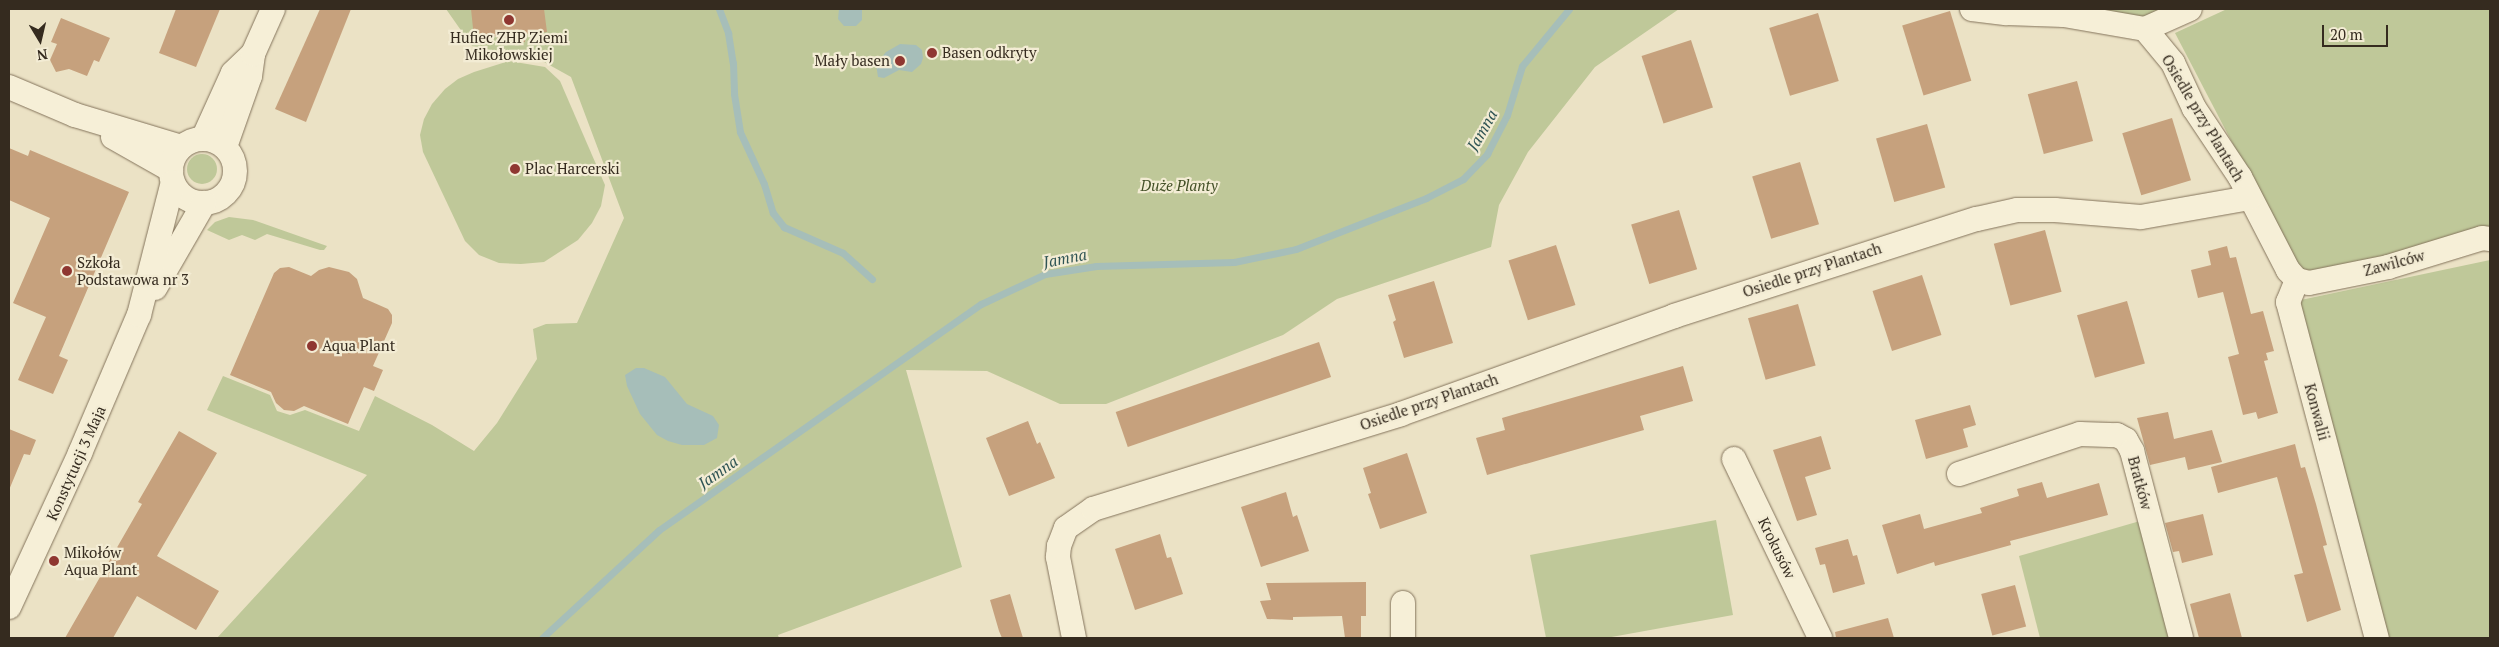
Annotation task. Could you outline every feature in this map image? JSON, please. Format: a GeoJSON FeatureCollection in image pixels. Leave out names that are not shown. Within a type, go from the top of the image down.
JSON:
{"type":"FeatureCollection","features":[{"type":"Feature","properties":{"kind":"street"},"geometry":{"type":"LineString","coordinates":[[225,147],[250,76],[253,54],[273,9]]}},
{"type":"Feature","properties":{"kind":"street"},"geometry":{"type":"LineString","coordinates":[[1972,9],[2007,13],[2064,15],[2145,29],[2190,9]]}},
{"type":"Feature","properties":{"kind":"street","name":"Osiedle przy Plantach"},"geometry":{"type":"LineString","coordinates":[[1074,638],[1058,558],[1059,546],[1066,528],[1093,510],[1400,414],[1674,316],[1977,219],[2017,210],[2055,210],[2141,217],[2249,198],[2240,177],[2194,108],[2173,63],[2145,29]]}},
{"type":"Feature","properties":{"kind":"street"},"geometry":{"type":"LineString","coordinates":[[203,139],[234,73],[253,54]]}},
{"type":"Feature","properties":{"kind":"street"},"geometry":{"type":"LineString","coordinates":[[9,87],[75,115],[181,147]]}},
{"type":"Feature","properties":{"kind":"street"},"geometry":{"type":"LineString","coordinates":[[75,115],[172,176]]}},
{"type":"Feature","properties":{"kind":"street"},"geometry":{"type":"LineString","coordinates":[[203,139],[215,141],[225,147],[232,157],[235,168],[234,180],[222,196],[204,203],[191,200],[180,193],[172,176],[174,157],[181,147],[192,141],[203,139]]}},
{"type":"Feature","properties":{"kind":"street","name":"Konstytucji 3 Maja"},"geometry":{"type":"LineString","coordinates":[[9,608],[105,398],[138,316],[172,176]]}},
{"type":"Feature","properties":{"kind":"street"},"geometry":{"type":"LineString","coordinates":[[2249,198],[2288,270],[2297,280]]}},
{"type":"Feature","properties":{"kind":"street","name":"Konstytucji 3 Maja"},"geometry":{"type":"LineString","coordinates":[[138,316],[204,203]]}},
{"type":"Feature","properties":{"kind":"street","name":"Zawilców"},"geometry":{"type":"LineString","coordinates":[[2297,280],[2309,283],[2388,266],[2482,238],[2490,239]]}},
{"type":"Feature","properties":{"kind":"street","name":"Konwalii"},"geometry":{"type":"LineString","coordinates":[[2297,280],[2288,302],[2377,638]]}},
{"type":"Feature","properties":{"kind":"street","name":"Bratków"},"geometry":{"type":"LineString","coordinates":[[1959,474],[2080,434],[2117,435],[2126,440],[2132,451],[2181,638]]}},
{"type":"Feature","properties":{"kind":"street","name":"Krokusów"},"geometry":{"type":"LineString","coordinates":[[1734,459],[1820,638]]}},
{"type":"Feature","properties":{"kind":"street"},"geometry":{"type":"LineString","coordinates":[[1403,604],[1403,638]]}},
{"type":"Feature","properties":{"kind":"green space","name":"Duże Planty"},"geometry":{"type":"Polygon","coordinates":[[[446,9],[1679,9],[1595,67],[1528,152],[1499,205],[1491,247],[1337,299],[1283,335],[1106,404],[1060,404],[987,371],[906,370],[962,567],[778,635],[779,638],[217,638],[367,475],[207,410],[223,376],[270,395],[277,411],[290,415],[305,410],[359,431],[375,396],[432,425],[474,451],[497,423],[537,359],[533,329],[546,324],[577,323],[624,218],[571,77],[544,62],[472,46],[446,9]]]}},
{"type":"Feature","properties":{"kind":"green space"},"geometry":{"type":"Polygon","coordinates":[[[2036,9],[2165,9],[2140,20],[2036,9]]]}},
{"type":"Feature","properties":{"kind":"green space"},"geometry":{"type":"Polygon","coordinates":[[[2227,9],[2490,9],[2490,227],[2322,276],[2309,274],[2297,267],[2175,33],[2227,9]]]}},
{"type":"Feature","properties":{"kind":"green space","name":"Plac Harcerski"},"geometry":{"type":"Polygon","coordinates":[[[509,61],[545,67],[560,81],[605,185],[601,206],[592,223],[578,240],[544,262],[499,263],[479,255],[465,241],[423,152],[420,135],[424,119],[432,104],[445,89],[458,79],[474,72],[509,61]]]}},
{"type":"Feature","properties":{"kind":"green space"},"geometry":{"type":"Polygon","coordinates":[[[202,154],[213,158],[217,169],[213,180],[202,184],[191,180],[187,169],[191,158],[202,154]]]}},
{"type":"Feature","properties":{"kind":"green space"},"geometry":{"type":"Polygon","coordinates":[[[229,217],[253,220],[327,246],[324,250],[320,250],[267,234],[255,240],[242,235],[229,240],[207,230],[215,222],[229,217]]]}},
{"type":"Feature","properties":{"kind":"green space"},"geometry":{"type":"Polygon","coordinates":[[[2490,260],[2490,638],[2389,638],[2296,301],[2490,260]]]}},
{"type":"Feature","properties":{"kind":"green space"},"geometry":{"type":"Polygon","coordinates":[[[1716,520],[1733,615],[1606,638],[1546,638],[1530,555],[1716,520]]]}},
{"type":"Feature","properties":{"kind":"green space"},"geometry":{"type":"Polygon","coordinates":[[[2140,521],[2169,638],[2040,638],[2019,556],[2140,521]]]}},
{"type":"Feature","properties":{"kind":"water"},"geometry":{"type":"Polygon","coordinates":[[[839,9],[862,9],[862,20],[856,26],[844,26],[838,19],[839,9]]]}},
{"type":"Feature","properties":{"kind":"water","name":"Mały basen"},"geometry":{"type":"Polygon","coordinates":[[[900,44],[916,45],[922,50],[923,58],[921,64],[912,72],[899,70],[884,78],[878,77],[876,64],[886,52],[900,44]]]}},
{"type":"Feature","properties":{"kind":"water"},"geometry":{"type":"Polygon","coordinates":[[[636,368],[644,368],[665,377],[687,404],[713,416],[719,425],[717,438],[704,445],[682,445],[657,435],[640,414],[627,386],[625,375],[636,368]]]}},
{"type":"Feature","properties":{"kind":"building"},"geometry":{"type":"Polygon","coordinates":[[[176,9],[220,9],[196,67],[159,53],[176,9]]]}},
{"type":"Feature","properties":{"kind":"building"},"geometry":{"type":"Polygon","coordinates":[[[320,9],[351,9],[306,122],[275,109],[320,9]]]}},
{"type":"Feature","properties":{"kind":"building","name":"Hufiec ZHP Ziemi Mikołowskiej"},"geometry":{"type":"Polygon","coordinates":[[[471,9],[544,9],[547,32],[525,34],[525,42],[498,45],[497,36],[474,38],[471,9]]]}},
{"type":"Feature","properties":{"kind":"building"},"geometry":{"type":"Polygon","coordinates":[[[1950,11],[1971,81],[1924,95],[1902,26],[1950,11]]]}},
{"type":"Feature","properties":{"kind":"building"},"geometry":{"type":"Polygon","coordinates":[[[1818,13],[1839,81],[1790,96],[1769,28],[1818,13]]]}},
{"type":"Feature","properties":{"kind":"building"},"geometry":{"type":"Polygon","coordinates":[[[61,18],[110,38],[99,62],[94,60],[87,76],[69,69],[56,72],[50,60],[57,44],[51,42],[61,18]]]}},
{"type":"Feature","properties":{"kind":"building"},"geometry":{"type":"Polygon","coordinates":[[[1691,40],[1713,108],[1663,124],[1642,56],[1691,40]]]}},
{"type":"Feature","properties":{"kind":"building"},"geometry":{"type":"Polygon","coordinates":[[[2077,81],[2093,141],[2044,154],[2028,94],[2077,81]]]}},
{"type":"Feature","properties":{"kind":"building"},"geometry":{"type":"Polygon","coordinates":[[[2172,118],[2191,180],[2141,195],[2122,133],[2172,118]]]}},
{"type":"Feature","properties":{"kind":"building"},"geometry":{"type":"Polygon","coordinates":[[[1927,124],[1945,187],[1894,202],[1876,139],[1927,124]]]}},
{"type":"Feature","properties":{"kind":"building"},"geometry":{"type":"Polygon","coordinates":[[[9,148],[28,156],[30,150],[129,192],[59,356],[68,360],[53,394],[18,380],[46,317],[13,303],[50,218],[9,200],[9,148]]]}},
{"type":"Feature","properties":{"kind":"building"},"geometry":{"type":"Polygon","coordinates":[[[1800,162],[1819,224],[1771,239],[1752,177],[1800,162]]]}},
{"type":"Feature","properties":{"kind":"building"},"geometry":{"type":"Polygon","coordinates":[[[1679,210],[1697,269],[1649,284],[1631,225],[1679,210]]]}},
{"type":"Feature","properties":{"kind":"building"},"geometry":{"type":"Polygon","coordinates":[[[2045,230],[2062,292],[2010,306],[1994,244],[2045,230]]]}},
{"type":"Feature","properties":{"kind":"building"},"geometry":{"type":"Polygon","coordinates":[[[1556,245],[1575,305],[1528,320],[1508,260],[1556,245]]]}},
{"type":"Feature","properties":{"kind":"building"},"geometry":{"type":"Polygon","coordinates":[[[2227,246],[2230,258],[2236,257],[2251,314],[2263,311],[2274,351],[2266,353],[2268,360],[2264,361],[2278,413],[2258,419],[2256,412],[2243,415],[2228,357],[2239,354],[2223,292],[2198,298],[2191,270],[2211,265],[2208,251],[2227,246]]]}},
{"type":"Feature","properties":{"kind":"building","name":"Aqua Plant"},"geometry":{"type":"Polygon","coordinates":[[[289,267],[311,276],[319,270],[329,267],[349,272],[357,279],[363,298],[388,309],[392,315],[392,323],[373,366],[383,370],[374,391],[364,387],[348,424],[304,406],[294,411],[284,410],[276,403],[271,392],[230,375],[274,273],[280,268],[289,267]]]}},
{"type":"Feature","properties":{"kind":"building"},"geometry":{"type":"Polygon","coordinates":[[[1922,275],[1941,335],[1892,351],[1873,291],[1922,275]]]}},
{"type":"Feature","properties":{"kind":"building"},"geometry":{"type":"Polygon","coordinates":[[[1434,281],[1453,343],[1404,358],[1393,322],[1396,320],[1388,295],[1434,281]]]}},
{"type":"Feature","properties":{"kind":"building"},"geometry":{"type":"Polygon","coordinates":[[[2127,301],[2145,363],[2095,378],[2077,315],[2127,301]]]}},
{"type":"Feature","properties":{"kind":"building"},"geometry":{"type":"Polygon","coordinates":[[[1798,304],[1816,366],[1766,380],[1748,318],[1798,304]]]}},
{"type":"Feature","properties":{"kind":"building"},"geometry":{"type":"Polygon","coordinates":[[[1319,342],[1331,377],[1128,447],[1116,412],[1319,342]]]}},
{"type":"Feature","properties":{"kind":"building"},"geometry":{"type":"Polygon","coordinates":[[[1683,366],[1693,401],[1640,416],[1644,430],[1487,475],[1476,438],[1505,430],[1502,418],[1683,366]]]}},
{"type":"Feature","properties":{"kind":"building"},"geometry":{"type":"Polygon","coordinates":[[[1970,405],[1976,425],[1963,429],[1968,447],[1926,459],[1915,420],[1970,405]]]}},
{"type":"Feature","properties":{"kind":"building"},"geometry":{"type":"Polygon","coordinates":[[[2168,412],[2174,439],[2212,430],[2222,462],[2188,470],[2185,457],[2150,465],[2137,418],[2168,412]]]}},
{"type":"Feature","properties":{"kind":"building"},"geometry":{"type":"Polygon","coordinates":[[[1028,421],[1037,444],[1040,442],[1055,478],[1009,496],[986,438],[1028,421]]]}},
{"type":"Feature","properties":{"kind":"building"},"geometry":{"type":"Polygon","coordinates":[[[9,429],[36,440],[30,455],[24,454],[9,490],[9,429]]]}},
{"type":"Feature","properties":{"kind":"building"},"geometry":{"type":"Polygon","coordinates":[[[179,431],[217,453],[157,556],[219,591],[196,630],[137,596],[113,638],[65,638],[142,504],[138,502],[179,431]]]}},
{"type":"Feature","properties":{"kind":"building"},"geometry":{"type":"Polygon","coordinates":[[[1821,436],[1831,469],[1805,477],[1817,515],[1797,521],[1773,450],[1821,436]]]}},
{"type":"Feature","properties":{"kind":"building"},"geometry":{"type":"Polygon","coordinates":[[[2295,444],[2301,468],[2305,467],[2316,504],[2327,545],[2323,546],[2341,610],[2307,622],[2294,575],[2303,573],[2277,477],[2218,493],[2211,467],[2295,444]]]}},
{"type":"Feature","properties":{"kind":"building"},"geometry":{"type":"Polygon","coordinates":[[[1407,453],[1427,513],[1380,529],[1368,494],[1371,493],[1363,468],[1407,453]]]}},
{"type":"Feature","properties":{"kind":"building"},"geometry":{"type":"Polygon","coordinates":[[[2042,482],[2047,498],[2099,483],[2108,515],[2010,541],[2011,545],[1935,566],[1934,562],[1897,574],[1882,525],[1920,514],[1924,529],[1982,513],[1980,508],[2019,496],[2017,489],[2042,482]]]}},
{"type":"Feature","properties":{"kind":"building"},"geometry":{"type":"Polygon","coordinates":[[[1286,492],[1293,517],[1297,515],[1309,551],[1261,567],[1241,507],[1286,492]]]}},
{"type":"Feature","properties":{"kind":"building"},"geometry":{"type":"Polygon","coordinates":[[[2203,514],[2213,555],[2182,563],[2179,551],[2173,552],[2165,523],[2203,514]]]}},
{"type":"Feature","properties":{"kind":"building"},"geometry":{"type":"Polygon","coordinates":[[[1160,534],[1167,558],[1171,557],[1183,594],[1135,610],[1115,549],[1160,534]]]}},
{"type":"Feature","properties":{"kind":"building"},"geometry":{"type":"Polygon","coordinates":[[[1848,539],[1853,556],[1857,555],[1865,584],[1833,593],[1825,564],[1820,565],[1815,548],[1848,539]]]}},
{"type":"Feature","properties":{"kind":"building"},"geometry":{"type":"Polygon","coordinates":[[[1366,582],[1366,616],[1361,616],[1361,638],[1345,638],[1342,616],[1293,617],[1293,620],[1267,619],[1260,601],[1271,600],[1266,583],[1366,582]]]}},
{"type":"Feature","properties":{"kind":"building"},"geometry":{"type":"Polygon","coordinates":[[[2015,585],[2026,627],[1992,636],[1981,594],[2015,585]]]}},
{"type":"Feature","properties":{"kind":"building"},"geometry":{"type":"Polygon","coordinates":[[[2230,593],[2242,638],[2199,638],[2190,604],[2230,593]]]}},
{"type":"Feature","properties":{"kind":"building"},"geometry":{"type":"Polygon","coordinates":[[[1010,594],[1023,638],[1002,638],[999,631],[990,600],[1010,594]]]}},
{"type":"Feature","properties":{"kind":"building"},"geometry":{"type":"Polygon","coordinates":[[[1888,618],[1894,638],[1836,638],[1835,632],[1888,618]]]}},
{"type":"Feature","properties":{"kind":"waterway"},"geometry":{"type":"LineString","coordinates":[[719,9],[728,33],[740,132],[764,184],[773,213],[784,227],[843,253],[872,279]]}},
{"type":"Feature","properties":{"kind":"waterway","name":"Jamna"},"geometry":{"type":"LineString","coordinates":[[542,638],[659,530],[981,304],[1045,274],[1096,266],[1234,262],[1296,249],[1426,198],[1463,179],[1487,154],[1507,115],[1522,66],[1569,9]]}},
{"type":"Feature","properties":{"kind":"place","name":"Hufiec ZHP Ziemi Mikołowskiej"},"geometry":{"type":"Point","coordinates":[509,20]}},
{"type":"Feature","properties":{"kind":"place","name":"Basen odkryty"},"geometry":{"type":"Point","coordinates":[932,53]}},
{"type":"Feature","properties":{"kind":"place","name":"Mały basen"},"geometry":{"type":"Point","coordinates":[900,61]}},
{"type":"Feature","properties":{"kind":"place","name":"Plac Harcerski"},"geometry":{"type":"Point","coordinates":[515,169]}},
{"type":"Feature","properties":{"kind":"place","name":"Szkoła Podstawowa nr 3"},"geometry":{"type":"Point","coordinates":[67,271]}},
{"type":"Feature","properties":{"kind":"place","name":"Aqua Plant"},"geometry":{"type":"Point","coordinates":[312,346]}},
{"type":"Feature","properties":{"kind":"place","name":"Mikołów Aqua Plant"},"geometry":{"type":"Point","coordinates":[54,561]}}]}
